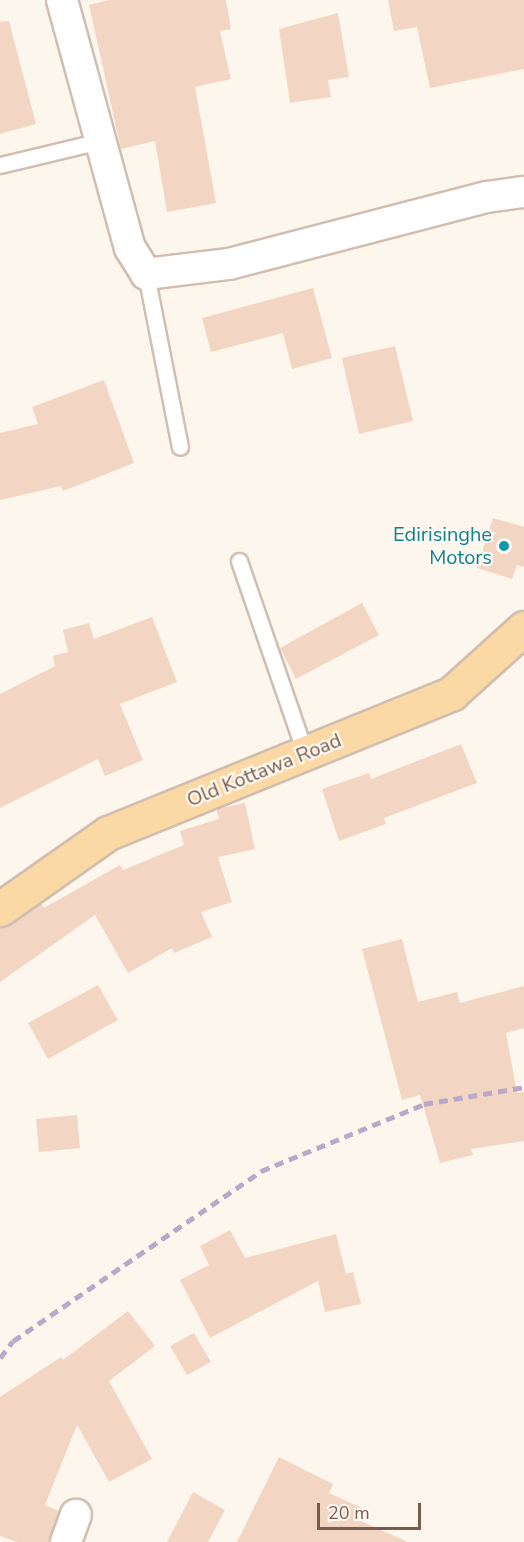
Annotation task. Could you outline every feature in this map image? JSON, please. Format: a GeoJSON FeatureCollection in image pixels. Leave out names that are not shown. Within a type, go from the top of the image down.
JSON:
{"type":"FeatureCollection","features":[{"type":"Feature","properties":{"kind":"main road","name":"Old Kottawa Road"},"geometry":{"type":"LineString","coordinates":[[0,909],[108,833],[452,693],[524,628]]}},
{"type":"Feature","properties":{"kind":"street"},"geometry":{"type":"LineString","coordinates":[[62,0],[130,248],[146,274],[229,264],[487,197],[524,192]]}},
{"type":"Feature","properties":{"kind":"lane"},"geometry":{"type":"LineString","coordinates":[[0,165],[100,141]]}},
{"type":"Feature","properties":{"kind":"lane"},"geometry":{"type":"LineString","coordinates":[[146,274],[180,447]]}},
{"type":"Feature","properties":{"kind":"lane"},"geometry":{"type":"LineString","coordinates":[[239,561],[305,753]]}},
{"type":"Feature","properties":{"kind":"building"},"geometry":{"type":"Polygon","coordinates":[[[109,0],[226,0],[231,29],[220,31],[231,79],[195,87],[216,203],[167,212],[155,141],[121,149],[89,5],[109,0]]]}},
{"type":"Feature","properties":{"kind":"building"},"geometry":{"type":"Polygon","coordinates":[[[388,0],[524,0],[524,69],[430,88],[417,27],[394,31],[388,0]]]}},
{"type":"Feature","properties":{"kind":"building"},"geometry":{"type":"Polygon","coordinates":[[[338,13],[349,77],[328,80],[331,97],[290,103],[279,29],[338,13]]]}},
{"type":"Feature","properties":{"kind":"building"},"geometry":{"type":"Polygon","coordinates":[[[9,21],[36,124],[0,134],[0,22],[9,21]]]}},
{"type":"Feature","properties":{"kind":"building"},"geometry":{"type":"Polygon","coordinates":[[[313,288],[332,358],[292,369],[283,333],[211,352],[202,318],[313,288]]]}},
{"type":"Feature","properties":{"kind":"building"},"geometry":{"type":"Polygon","coordinates":[[[395,346],[413,421],[359,434],[342,358],[395,346]]]}},
{"type":"Feature","properties":{"kind":"building"},"geometry":{"type":"Polygon","coordinates":[[[104,380],[134,463],[63,491],[61,486],[0,500],[0,433],[38,424],[32,407],[104,380]]]}},
{"type":"Feature","properties":{"kind":"building","name":"Edirisinghe Motors"},"geometry":{"type":"Polygon","coordinates":[[[493,518],[524,527],[524,567],[517,565],[512,579],[477,568],[493,518]]]}},
{"type":"Feature","properties":{"kind":"building"},"geometry":{"type":"Polygon","coordinates":[[[362,603],[379,635],[296,679],[280,648],[362,603]]]}},
{"type":"Feature","properties":{"kind":"building"},"geometry":{"type":"Polygon","coordinates":[[[152,617],[177,682],[120,704],[143,760],[105,776],[98,759],[0,808],[0,694],[55,666],[53,656],[68,652],[63,630],[89,623],[94,639],[152,617]]]}},
{"type":"Feature","properties":{"kind":"building"},"geometry":{"type":"Polygon","coordinates":[[[461,744],[477,783],[384,818],[386,824],[339,841],[322,789],[369,773],[371,779],[461,744]]]}},
{"type":"Feature","properties":{"kind":"building"},"geometry":{"type":"Polygon","coordinates":[[[245,803],[255,849],[218,857],[232,902],[201,912],[212,937],[174,953],[172,948],[128,973],[95,915],[0,982],[0,927],[41,903],[44,908],[120,865],[123,870],[184,845],[180,831],[219,819],[216,809],[245,803]]]}},
{"type":"Feature","properties":{"kind":"building"},"geometry":{"type":"Polygon","coordinates":[[[402,939],[418,1002],[457,992],[460,1003],[524,986],[524,1028],[506,1033],[517,1093],[524,1092],[524,1141],[471,1149],[473,1155],[440,1163],[420,1095],[402,1100],[362,949],[402,939]]]}},
{"type":"Feature","properties":{"kind":"building"},"geometry":{"type":"Polygon","coordinates":[[[98,985],[118,1020],[48,1059],[28,1023],[98,985]]]}},
{"type":"Feature","properties":{"kind":"building"},"geometry":{"type":"Polygon","coordinates":[[[77,1115],[80,1148],[39,1152],[36,1119],[77,1115]]]}},
{"type":"Feature","properties":{"kind":"building"},"geometry":{"type":"Polygon","coordinates":[[[230,1230],[245,1258],[336,1234],[346,1274],[353,1272],[361,1304],[325,1312],[318,1281],[210,1338],[180,1280],[209,1265],[200,1246],[230,1230]]]}},
{"type":"Feature","properties":{"kind":"building"},"geometry":{"type":"Polygon","coordinates":[[[128,1311],[155,1346],[109,1381],[152,1459],[109,1482],[77,1425],[45,1505],[59,1511],[49,1542],[17,1542],[0,1536],[0,1397],[61,1357],[63,1360],[128,1311]]]}},
{"type":"Feature","properties":{"kind":"building"},"geometry":{"type":"Polygon","coordinates":[[[194,1333],[211,1362],[187,1375],[170,1346],[194,1333]]]}},
{"type":"Feature","properties":{"kind":"building"},"geometry":{"type":"Polygon","coordinates":[[[279,1457],[333,1484],[329,1493],[366,1510],[361,1521],[408,1542],[237,1542],[279,1457]]]}},
{"type":"Feature","properties":{"kind":"building"},"geometry":{"type":"Polygon","coordinates":[[[193,1492],[225,1510],[208,1542],[167,1542],[193,1492]]]}},
{"type":"Feature","properties":{"kind":"railway"},"geometry":{"type":"LineString","coordinates":[[0,1358],[13,1341],[261,1171],[424,1104],[524,1087]]}},
{"type":"Feature","properties":{"kind":"place","name":"Edirisinghe Motors"},"geometry":{"type":"Point","coordinates":[504,546]}}]}
